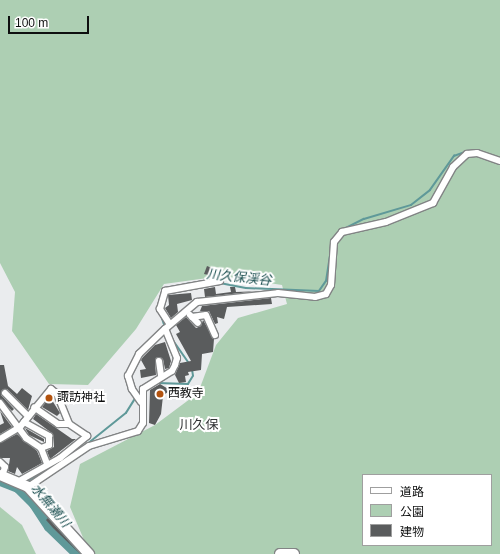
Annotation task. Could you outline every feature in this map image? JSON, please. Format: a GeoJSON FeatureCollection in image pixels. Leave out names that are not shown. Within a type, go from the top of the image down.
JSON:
{"type":"FeatureCollection","features":[{"type":"Feature","properties":{"kind":"main road"},"geometry":{"type":"LineString","coordinates":[[1,476],[23,484],[89,554]]}},
{"type":"Feature","properties":{"kind":"main road"},"geometry":{"type":"LineString","coordinates":[[280,554],[294,554]]}},
{"type":"Feature","properties":{"kind":"street"},"geometry":{"type":"LineString","coordinates":[[190,315],[200,300],[278,293],[315,296],[326,294],[331,285],[334,242],[342,232],[386,222],[433,203],[453,167],[467,154],[476,153],[500,161]]}},
{"type":"Feature","properties":{"kind":"street"},"geometry":{"type":"LineString","coordinates":[[169,323],[160,308],[165,291],[220,281]]}},
{"type":"Feature","properties":{"kind":"street"},"geometry":{"type":"LineString","coordinates":[[190,315],[198,323]]}},
{"type":"Feature","properties":{"kind":"street"},"geometry":{"type":"LineString","coordinates":[[142,402],[132,389],[128,376],[139,354],[165,329],[169,323],[190,315],[206,315],[215,335]]}},
{"type":"Feature","properties":{"kind":"street"},"geometry":{"type":"LineString","coordinates":[[23,484],[101,440],[138,431],[143,423],[143,389],[161,376],[172,371],[177,358],[165,329]]}},
{"type":"Feature","properties":{"kind":"street"},"geometry":{"type":"LineString","coordinates":[[158,361],[161,376]]}},
{"type":"Feature","properties":{"kind":"street"},"geometry":{"type":"LineString","coordinates":[[0,439],[22,425],[47,390],[54,390],[69,424]]}},
{"type":"Feature","properties":{"kind":"street"},"geometry":{"type":"LineString","coordinates":[[5,393],[28,416]]}},
{"type":"Feature","properties":{"kind":"street"},"geometry":{"type":"LineString","coordinates":[[0,403],[22,425],[49,436],[49,445],[41,448]]}},
{"type":"Feature","properties":{"kind":"street"},"geometry":{"type":"LineString","coordinates":[[23,484],[47,464],[62,461],[88,436],[69,424],[58,424],[34,407]]}},
{"type":"Feature","properties":{"kind":"street"},"geometry":{"type":"LineString","coordinates":[[22,425],[26,438],[41,448],[47,464]]}},
{"type":"Feature","properties":{"kind":"street"},"geometry":{"type":"LineString","coordinates":[[0,462],[5,468],[1,476]]}},
{"type":"Feature","properties":{"kind":"green space"},"geometry":{"type":"Polygon","coordinates":[[[0,0],[500,0],[500,554],[90,554],[70,507],[80,464],[155,425],[198,393],[216,345],[238,318],[287,304],[282,285],[222,276],[164,284],[136,329],[88,385],[49,384],[12,331],[15,292],[0,263],[0,0]]]}},
{"type":"Feature","properties":{"kind":"green space"},"geometry":{"type":"Polygon","coordinates":[[[0,507],[22,525],[36,554],[0,554],[0,507]]]}},
{"type":"Feature","properties":{"kind":"building"},"geometry":{"type":"Polygon","coordinates":[[[207,266],[219,271],[217,277],[204,274],[207,266]]]}},
{"type":"Feature","properties":{"kind":"building"},"geometry":{"type":"Polygon","coordinates":[[[215,287],[216,294],[231,292],[230,287],[235,287],[236,292],[259,291],[205,297],[204,289],[215,287]]]}},
{"type":"Feature","properties":{"kind":"building"},"geometry":{"type":"Polygon","coordinates":[[[191,293],[192,300],[177,304],[178,312],[171,318],[165,308],[169,305],[168,295],[191,293]]]}},
{"type":"Feature","properties":{"kind":"building"},"geometry":{"type":"Polygon","coordinates":[[[271,298],[272,304],[227,307],[224,319],[217,317],[218,323],[215,324],[209,311],[200,311],[202,306],[271,298]]]}},
{"type":"Feature","properties":{"kind":"building"},"geometry":{"type":"Polygon","coordinates":[[[186,317],[196,328],[201,326],[203,320],[214,339],[213,352],[202,354],[201,370],[188,372],[189,375],[185,376],[186,382],[179,383],[175,375],[180,363],[191,361],[176,334],[180,332],[176,325],[186,317]]]}},
{"type":"Feature","properties":{"kind":"building"},"geometry":{"type":"Polygon","coordinates":[[[165,342],[171,361],[169,368],[165,369],[163,359],[158,357],[155,361],[156,375],[141,378],[140,370],[146,369],[141,360],[143,357],[155,345],[165,342]]]}},
{"type":"Feature","properties":{"kind":"building"},"geometry":{"type":"Polygon","coordinates":[[[0,365],[4,365],[8,386],[17,394],[22,388],[32,396],[28,410],[7,389],[2,390],[1,395],[14,409],[12,411],[0,399],[0,365]]]}},
{"type":"Feature","properties":{"kind":"building"},"geometry":{"type":"Polygon","coordinates":[[[160,384],[170,390],[163,396],[161,414],[155,425],[149,423],[150,390],[160,384]]]}},
{"type":"Feature","properties":{"kind":"building"},"geometry":{"type":"Polygon","coordinates":[[[50,397],[60,413],[57,416],[42,407],[50,397]]]}},
{"type":"Feature","properties":{"kind":"building"},"geometry":{"type":"Polygon","coordinates":[[[0,411],[12,427],[0,434],[0,425],[4,423],[0,411]]]}},
{"type":"Feature","properties":{"kind":"building"},"geometry":{"type":"Polygon","coordinates":[[[36,414],[72,439],[76,439],[50,459],[47,451],[54,447],[53,434],[33,419],[36,414]]]}},
{"type":"Feature","properties":{"kind":"building"},"geometry":{"type":"Polygon","coordinates":[[[25,428],[44,439],[44,442],[29,435],[25,428]]]}},
{"type":"Feature","properties":{"kind":"building"},"geometry":{"type":"Polygon","coordinates":[[[17,434],[37,451],[42,463],[22,474],[17,467],[15,474],[8,471],[10,458],[0,458],[0,443],[17,434]]]}},
{"type":"Feature","properties":{"kind":"building"},"geometry":{"type":"Polygon","coordinates":[[[48,518],[80,554],[53,528],[46,520],[48,518]]]}},
{"type":"Feature","properties":{"kind":"waterway","name":"川久保渓谷"},"geometry":{"type":"LineString","coordinates":[[344,229],[364,219],[411,205],[430,190],[454,156],[468,151]]}},
{"type":"Feature","properties":{"kind":"waterway","name":"川久保渓谷"},"geometry":{"type":"LineString","coordinates":[[220,283],[246,288],[319,291],[326,281],[331,250]]}},
{"type":"Feature","properties":{"kind":"waterway","name":"川久保渓谷"},"geometry":{"type":"LineString","coordinates":[[185,284],[195,283]]}},
{"type":"Feature","properties":{"kind":"waterway","name":"川久保渓谷"},"geometry":{"type":"LineString","coordinates":[[162,317],[165,326]]}},
{"type":"Feature","properties":{"kind":"waterway","name":"川久保渓谷"},"geometry":{"type":"LineString","coordinates":[[173,340],[189,363]]}},
{"type":"Feature","properties":{"kind":"waterway","name":"川久保渓谷"},"geometry":{"type":"LineString","coordinates":[[158,383],[188,384],[193,376],[192,370]]}},
{"type":"Feature","properties":{"kind":"waterway","name":"川久保渓谷"},"geometry":{"type":"LineString","coordinates":[[86,445],[126,413],[136,397]]}},
{"type":"Feature","properties":{"kind":"waterway","name":"川久保渓谷"},"geometry":{"type":"LineString","coordinates":[[26,482],[58,464]]}},
{"type":"Feature","properties":{"kind":"waterway","name":"水無瀬川"},"geometry":{"type":"LineString","coordinates":[[0,481],[18,488],[34,504],[49,527],[77,554]]}},
{"type":"Feature","properties":{"kind":"place","name":"西教寺"},"geometry":{"type":"Point","coordinates":[160,394]}},
{"type":"Feature","properties":{"kind":"place","name":"諏訪神社"},"geometry":{"type":"Point","coordinates":[49,398]}},
{"type":"Feature","properties":{"kind":"district","name":"川久保"},"geometry":{"type":"Point","coordinates":[199,425]}}]}
